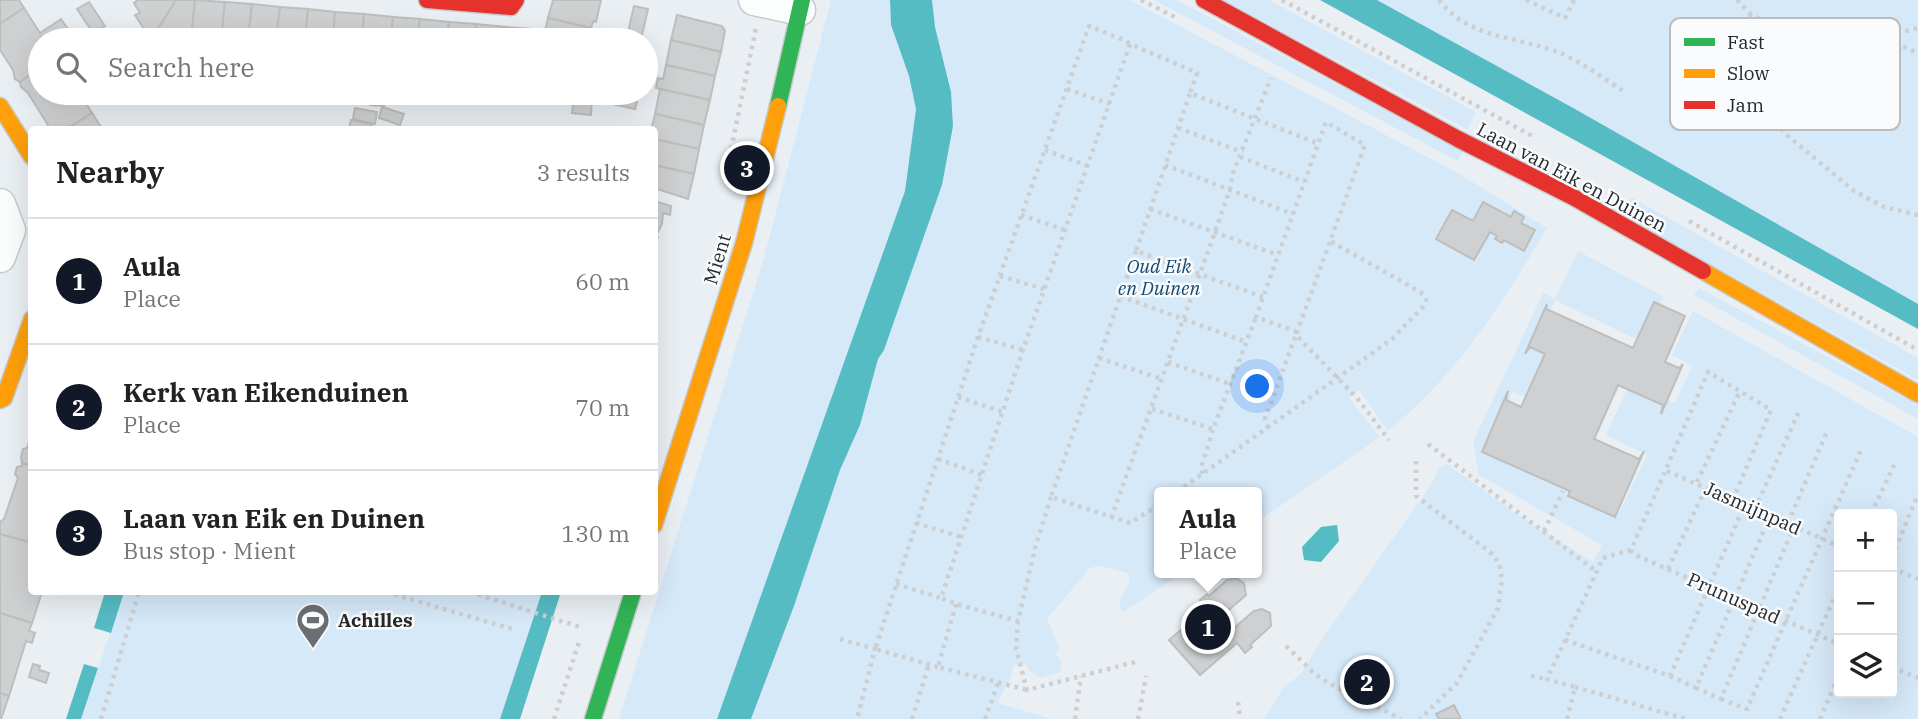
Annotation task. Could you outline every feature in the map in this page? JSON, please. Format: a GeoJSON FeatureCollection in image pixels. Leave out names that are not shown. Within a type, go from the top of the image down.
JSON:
{"type":"FeatureCollection","features":[{"type":"Feature","properties":{"kind":"street"},"geometry":{"type":"LineString","coordinates":[[427,0],[511,7],[516,0]]}},
{"type":"Feature","properties":{"kind":"street","name":"Laan van Eik en Duinen"},"geometry":{"type":"LineString","coordinates":[[1204,0],[1458,139],[1573,197],[1918,394]]}},
{"type":"Feature","properties":{"kind":"street"},"geometry":{"type":"LineString","coordinates":[[758,1],[801,5]]}},
{"type":"Feature","properties":{"kind":"street","name":"Mient"},"geometry":{"type":"LineString","coordinates":[[658,512],[744,243],[763,174],[801,5]]}},
{"type":"Feature","properties":{"kind":"street"},"geometry":{"type":"LineString","coordinates":[[0,106],[28,151]]}},
{"type":"Feature","properties":{"kind":"street"},"geometry":{"type":"LineString","coordinates":[[0,204],[10,230],[0,257]]}},
{"type":"Feature","properties":{"kind":"street"},"geometry":{"type":"LineString","coordinates":[[0,400],[4,398],[28,330]]}},
{"type":"Feature","properties":{"kind":"street"},"geometry":{"type":"LineString","coordinates":[[593,719],[633,595]]}},
{"type":"Feature","properties":{"kind":"path"},"geometry":{"type":"LineString","coordinates":[[1439,0],[1447,11],[1464,24],[1494,35],[1557,51],[1625,92]]}},
{"type":"Feature","properties":{"kind":"path"},"geometry":{"type":"LineString","coordinates":[[1526,0],[1565,18],[1574,0]]}},
{"type":"Feature","properties":{"kind":"path"},"geometry":{"type":"LineString","coordinates":[[1737,0],[1758,18]]}},
{"type":"Feature","properties":{"kind":"path"},"geometry":{"type":"LineString","coordinates":[[723,186],[758,1]]}},
{"type":"Feature","properties":{"kind":"path"},"geometry":{"type":"LineString","coordinates":[[1749,18],[1751,14]]}},
{"type":"Feature","properties":{"kind":"path"},"geometry":{"type":"LineString","coordinates":[[857,719],[875,649],[978,337],[1089,26],[1197,73],[1035,548],[1018,621],[1016,649],[1027,690]]}},
{"type":"Feature","properties":{"kind":"path"},"geometry":{"type":"LineString","coordinates":[[1900,32],[1918,28]]}},
{"type":"Feature","properties":{"kind":"path"},"geometry":{"type":"LineString","coordinates":[[942,598],[1044,289],[1130,44]]}},
{"type":"Feature","properties":{"kind":"path"},"geometry":{"type":"LineString","coordinates":[[1900,45],[1918,53]]}},
{"type":"Feature","properties":{"kind":"path"},"geometry":{"type":"LineString","coordinates":[[1111,517],[1216,232],[1233,173],[1270,78]]}},
{"type":"Feature","properties":{"kind":"path"},"geometry":{"type":"LineString","coordinates":[[1067,89],[1110,104]]}},
{"type":"Feature","properties":{"kind":"path"},"geometry":{"type":"LineString","coordinates":[[1190,93],[1319,144]]}},
{"type":"Feature","properties":{"kind":"path"},"geometry":{"type":"LineString","coordinates":[[1202,474],[1202,465],[1213,429],[1326,122],[1365,145],[1265,419],[1268,428]]}},
{"type":"Feature","properties":{"kind":"path"},"geometry":{"type":"LineString","coordinates":[[1178,128],[1243,150]]}},
{"type":"Feature","properties":{"kind":"path"},"geometry":{"type":"LineString","coordinates":[[1782,130],[1854,191],[1884,207],[1918,215]]}},
{"type":"Feature","properties":{"kind":"path"},"geometry":{"type":"LineString","coordinates":[[1045,149],[1088,166]]}},
{"type":"Feature","properties":{"kind":"path"},"geometry":{"type":"LineString","coordinates":[[1240,158],[1304,182]]}},
{"type":"Feature","properties":{"kind":"path"},"geometry":{"type":"LineString","coordinates":[[1165,164],[1293,214]]}},
{"type":"Feature","properties":{"kind":"path"},"geometry":{"type":"LineString","coordinates":[[1150,209],[1278,255]]}},
{"type":"Feature","properties":{"kind":"path"},"geometry":{"type":"LineString","coordinates":[[1021,215],[1065,230]]}},
{"type":"Feature","properties":{"kind":"path"},"geometry":{"type":"LineString","coordinates":[[1184,487],[1392,339],[1424,306],[1424,295],[1417,290],[1330,242]]}},
{"type":"Feature","properties":{"kind":"path"},"geometry":{"type":"LineString","coordinates":[[1136,251],[1263,297]]}},
{"type":"Feature","properties":{"kind":"path"},"geometry":{"type":"LineString","coordinates":[[1000,275],[1044,289]]}},
{"type":"Feature","properties":{"kind":"path"},"geometry":{"type":"LineString","coordinates":[[1120,296],[1246,342]]}},
{"type":"Feature","properties":{"kind":"path"},"geometry":{"type":"LineString","coordinates":[[1256,317],[1297,334],[1357,398],[1389,440]]}},
{"type":"Feature","properties":{"kind":"path"},"geometry":{"type":"LineString","coordinates":[[978,337],[1023,351]]}},
{"type":"Feature","properties":{"kind":"path"},"geometry":{"type":"LineString","coordinates":[[1099,358],[1162,379]]}},
{"type":"Feature","properties":{"kind":"path"},"geometry":{"type":"LineString","coordinates":[[1168,362],[1230,384]]}},
{"type":"Feature","properties":{"kind":"path"},"geometry":{"type":"LineString","coordinates":[[1547,679],[1603,558],[1631,550],[1708,372],[1771,410],[1733,499]]}},
{"type":"Feature","properties":{"kind":"path"},"geometry":{"type":"LineString","coordinates":[[1697,483],[1740,391]]}},
{"type":"Feature","properties":{"kind":"path"},"geometry":{"type":"LineString","coordinates":[[958,397],[1003,412]]}},
{"type":"Feature","properties":{"kind":"path"},"geometry":{"type":"LineString","coordinates":[[1152,409],[1213,429]]}},
{"type":"Feature","properties":{"kind":"path"},"geometry":{"type":"LineString","coordinates":[[1755,509],[1800,409]]}},
{"type":"Feature","properties":{"kind":"path"},"geometry":{"type":"LineString","coordinates":[[1788,523],[1828,429]]}},
{"type":"Feature","properties":{"kind":"path"},"geometry":{"type":"LineString","coordinates":[[1428,444],[1597,572]]}},
{"type":"Feature","properties":{"kind":"path"},"geometry":{"type":"LineString","coordinates":[[1565,640],[1670,676],[1747,709],[1860,450]]}},
{"type":"Feature","properties":{"kind":"path"},"geometry":{"type":"LineString","coordinates":[[938,459],[982,475]]}},
{"type":"Feature","properties":{"kind":"path"},"geometry":{"type":"LineString","coordinates":[[1416,461],[1416,496],[1490,552],[1499,563],[1502,579],[1498,608],[1474,654],[1457,683],[1420,719]]}},
{"type":"Feature","properties":{"kind":"path"},"geometry":{"type":"LineString","coordinates":[[1873,509],[1896,461]]}},
{"type":"Feature","properties":{"kind":"path","name":"Jasmijnpad"},"geometry":{"type":"LineString","coordinates":[[1667,471],[1834,544]]}},
{"type":"Feature","properties":{"kind":"path"},"geometry":{"type":"LineString","coordinates":[[1668,569],[1706,487]]}},
{"type":"Feature","properties":{"kind":"path"},"geometry":{"type":"LineString","coordinates":[[1544,531],[1563,491]]}},
{"type":"Feature","properties":{"kind":"path"},"geometry":{"type":"LineString","coordinates":[[1897,545],[1918,494]]}},
{"type":"Feature","properties":{"kind":"path"},"geometry":{"type":"LineString","coordinates":[[1051,497],[1130,523],[1154,509]]}},
{"type":"Feature","properties":{"kind":"path"},"geometry":{"type":"LineString","coordinates":[[1670,676],[1745,504]]}},
{"type":"Feature","properties":{"kind":"path"},"geometry":{"type":"LineString","coordinates":[[1696,688],[1770,516]]}},
{"type":"Feature","properties":{"kind":"path"},"geometry":{"type":"LineString","coordinates":[[916,523],[961,537]]}},
{"type":"Feature","properties":{"kind":"path"},"geometry":{"type":"LineString","coordinates":[[1721,699],[1794,526]]}},
{"type":"Feature","properties":{"kind":"path","name":"Prunuspad"},"geometry":{"type":"LineString","coordinates":[[1631,550],[1633,554],[1834,642]]}},
{"type":"Feature","properties":{"kind":"path"},"geometry":{"type":"LineString","coordinates":[[1897,570],[1918,579]]}},
{"type":"Feature","properties":{"kind":"path"},"geometry":{"type":"LineString","coordinates":[[896,584],[1018,621]]}},
{"type":"Feature","properties":{"kind":"path"},"geometry":{"type":"LineString","coordinates":[[101,719],[138,595]]}},
{"type":"Feature","properties":{"kind":"path"},"geometry":{"type":"LineString","coordinates":[[396,595],[512,629]]}},
{"type":"Feature","properties":{"kind":"path"},"geometry":{"type":"LineString","coordinates":[[479,595],[583,628],[587,616]]}},
{"type":"Feature","properties":{"kind":"path"},"geometry":{"type":"LineString","coordinates":[[1780,719],[1834,598]]}},
{"type":"Feature","properties":{"kind":"path"},"geometry":{"type":"LineString","coordinates":[[939,667],[956,604]]}},
{"type":"Feature","properties":{"kind":"path"},"geometry":{"type":"LineString","coordinates":[[840,639],[1027,690],[1139,661]]}},
{"type":"Feature","properties":{"kind":"path"},"geometry":{"type":"LineString","coordinates":[[554,719],[579,641]]}},
{"type":"Feature","properties":{"kind":"path"},"geometry":{"type":"LineString","coordinates":[[1286,646],[1315,674],[1330,684],[1402,719]]}},
{"type":"Feature","properties":{"kind":"path"},"geometry":{"type":"LineString","coordinates":[[912,719],[929,664]]}},
{"type":"Feature","properties":{"kind":"path"},"geometry":{"type":"LineString","coordinates":[[1897,669],[1918,678]]}},
{"type":"Feature","properties":{"kind":"path"},"geometry":{"type":"LineString","coordinates":[[1075,719],[1081,676]]}},
{"type":"Feature","properties":{"kind":"path"},"geometry":{"type":"LineString","coordinates":[[1138,719],[1146,676]]}},
{"type":"Feature","properties":{"kind":"path"},"geometry":{"type":"LineString","coordinates":[[1531,676],[1686,719]]}},
{"type":"Feature","properties":{"kind":"path"},"geometry":{"type":"LineString","coordinates":[[985,719],[998,683]]}},
{"type":"Feature","properties":{"kind":"path"},"geometry":{"type":"LineString","coordinates":[[1820,719],[1834,686]]}},
{"type":"Feature","properties":{"kind":"path"},"geometry":{"type":"LineString","coordinates":[[1567,719],[1574,687]]}},
{"type":"Feature","properties":{"kind":"path"},"geometry":{"type":"LineString","coordinates":[[1238,702],[1240,719]]}},
{"type":"Feature","properties":{"kind":"green space"},"geometry":{"type":"Polygon","coordinates":[[[831,0],[890,0],[891,25],[909,76],[916,109],[905,191],[717,719],[619,719],[764,258],[831,0]]]}},
{"type":"Feature","properties":{"kind":"green space","name":"Oud Eik en Duinen"},"geometry":{"type":"Polygon","coordinates":[[[932,0],[1130,0],[1456,172],[1547,228],[1476,337],[1413,410],[1388,431],[1359,390],[1349,398],[1380,437],[1262,519],[1262,487],[1154,487],[1154,578],[1174,578],[1122,613],[1119,603],[1130,580],[1127,573],[1099,566],[1090,568],[1047,619],[1059,646],[1056,655],[1062,662],[1060,672],[1041,678],[1028,670],[1026,663],[1014,665],[997,703],[1053,719],[751,719],[794,606],[840,470],[860,425],[878,359],[884,350],[942,185],[932,0]]]}},
{"type":"Feature","properties":{"kind":"green space"},"geometry":{"type":"Polygon","coordinates":[[[1154,0],[1177,0],[1463,151],[1458,161],[1154,0]]]}},
{"type":"Feature","properties":{"kind":"green space"},"geometry":{"type":"Polygon","coordinates":[[[1224,0],[1269,0],[1476,112],[1468,130],[1224,0]]]}},
{"type":"Feature","properties":{"kind":"green space"},"geometry":{"type":"Polygon","coordinates":[[[1377,0],[1918,0],[1918,304],[1377,0]]]}},
{"type":"Feature","properties":{"kind":"green space"},"geometry":{"type":"Polygon","coordinates":[[[1631,197],[1918,358],[1918,380],[1621,214],[1631,197]]]}},
{"type":"Feature","properties":{"kind":"green space"},"geometry":{"type":"Polygon","coordinates":[[[1578,251],[1664,297],[1642,342],[1555,300],[1536,342],[1596,369],[1573,420],[1513,391],[1487,448],[1619,513],[1647,455],[1606,435],[1630,383],[1675,403],[1692,366],[1672,355],[1693,311],[1918,437],[1918,719],[1264,719],[1283,688],[1302,673],[1324,636],[1431,485],[1439,467],[1447,464],[1522,518],[1593,562],[1602,545],[1479,475],[1473,442],[1543,293],[1555,299],[1578,251]]]}},
{"type":"Feature","properties":{"kind":"green space"},"geometry":{"type":"Polygon","coordinates":[[[1699,288],[1918,405],[1918,419],[1694,295],[1699,288]]]}},
{"type":"Feature","properties":{"kind":"green space","name":"Achilles"},"geometry":{"type":"Polygon","coordinates":[[[123,595],[541,595],[500,719],[81,719],[123,595]]]}},
{"type":"Feature","properties":{"kind":"water"},"geometry":{"type":"Polygon","coordinates":[[[890,0],[932,0],[935,27],[951,92],[953,126],[942,185],[884,350],[878,359],[860,425],[840,470],[794,606],[751,719],[717,719],[905,191],[916,109],[909,76],[891,25],[890,0]]]}},
{"type":"Feature","properties":{"kind":"water"},"geometry":{"type":"Polygon","coordinates":[[[1320,0],[1377,0],[1918,304],[1918,329],[1320,0]]]}},
{"type":"Feature","properties":{"kind":"water"},"geometry":{"type":"Polygon","coordinates":[[[1337,525],[1339,541],[1321,562],[1304,560],[1302,547],[1321,527],[1337,525]]]}},
{"type":"Feature","properties":{"kind":"water"},"geometry":{"type":"Polygon","coordinates":[[[104,595],[123,595],[111,633],[94,628],[104,595]]]}},
{"type":"Feature","properties":{"kind":"water"},"geometry":{"type":"Polygon","coordinates":[[[541,595],[560,595],[520,719],[500,719],[541,595]]]}},
{"type":"Feature","properties":{"kind":"water"},"geometry":{"type":"Polygon","coordinates":[[[84,664],[98,668],[81,719],[66,719],[84,664]]]}},
{"type":"Feature","properties":{"kind":"building"},"geometry":{"type":"Polygon","coordinates":[[[0,0],[19,0],[24,8],[0,24],[0,0]]]}},
{"type":"Feature","properties":{"kind":"building"},"geometry":{"type":"Polygon","coordinates":[[[138,0],[176,0],[158,28],[143,28],[135,15],[140,13],[134,3],[138,0]]]}},
{"type":"Feature","properties":{"kind":"building"},"geometry":{"type":"Polygon","coordinates":[[[176,0],[195,0],[192,28],[158,28],[176,0]]]}},
{"type":"Feature","properties":{"kind":"building"},"geometry":{"type":"Polygon","coordinates":[[[195,0],[225,2],[222,28],[192,28],[195,0]]]}},
{"type":"Feature","properties":{"kind":"building"},"geometry":{"type":"Polygon","coordinates":[[[553,0],[601,0],[596,22],[593,21],[591,28],[548,18],[553,0]]]}},
{"type":"Feature","properties":{"kind":"building"},"geometry":{"type":"Polygon","coordinates":[[[89,2],[105,26],[90,28],[77,9],[89,2]]]}},
{"type":"Feature","properties":{"kind":"building"},"geometry":{"type":"Polygon","coordinates":[[[225,2],[252,4],[249,28],[222,28],[225,2]]]}},
{"type":"Feature","properties":{"kind":"building"},"geometry":{"type":"Polygon","coordinates":[[[252,4],[280,7],[277,28],[249,28],[252,4]]]}},
{"type":"Feature","properties":{"kind":"building"},"geometry":{"type":"Polygon","coordinates":[[[634,6],[648,9],[644,28],[629,28],[634,6]]]}},
{"type":"Feature","properties":{"kind":"building"},"geometry":{"type":"Polygon","coordinates":[[[280,7],[308,9],[306,28],[277,28],[280,7]]]}},
{"type":"Feature","properties":{"kind":"building"},"geometry":{"type":"Polygon","coordinates":[[[24,8],[37,28],[28,28],[28,76],[20,82],[15,79],[13,70],[0,50],[0,24],[24,8]]]}},
{"type":"Feature","properties":{"kind":"building"},"geometry":{"type":"Polygon","coordinates":[[[308,9],[335,12],[334,28],[306,28],[308,9]]]}},
{"type":"Feature","properties":{"kind":"building"},"geometry":{"type":"Polygon","coordinates":[[[335,12],[364,14],[363,28],[334,28],[335,12]]]}},
{"type":"Feature","properties":{"kind":"building"},"geometry":{"type":"Polygon","coordinates":[[[364,14],[393,17],[392,28],[363,28],[364,14]]]}},
{"type":"Feature","properties":{"kind":"building"},"geometry":{"type":"Polygon","coordinates":[[[677,15],[722,26],[725,31],[721,52],[671,40],[677,15]]]}},
{"type":"Feature","properties":{"kind":"building"},"geometry":{"type":"Polygon","coordinates":[[[393,17],[420,19],[419,28],[392,28],[393,17]]]}},
{"type":"Feature","properties":{"kind":"building"},"geometry":{"type":"Polygon","coordinates":[[[548,18],[591,28],[546,28],[548,18]]]}},
{"type":"Feature","properties":{"kind":"building"},"geometry":{"type":"Polygon","coordinates":[[[61,19],[67,28],[48,28],[61,19]]]}},
{"type":"Feature","properties":{"kind":"building"},"geometry":{"type":"Polygon","coordinates":[[[420,19],[449,22],[448,28],[419,28],[420,19]]]}},
{"type":"Feature","properties":{"kind":"building"},"geometry":{"type":"Polygon","coordinates":[[[449,22],[476,24],[476,28],[448,28],[449,22]]]}},
{"type":"Feature","properties":{"kind":"building"},"geometry":{"type":"Polygon","coordinates":[[[476,24],[506,27],[506,28],[476,28],[476,24]]]}},
{"type":"Feature","properties":{"kind":"building"},"geometry":{"type":"Polygon","coordinates":[[[671,40],[721,52],[715,76],[666,65],[671,40]]]}},
{"type":"Feature","properties":{"kind":"building"},"geometry":{"type":"Polygon","coordinates":[[[666,65],[715,76],[710,100],[658,88],[658,78],[663,79],[666,65]]]}},
{"type":"Feature","properties":{"kind":"building"},"geometry":{"type":"Polygon","coordinates":[[[28,76],[28,93],[21,87],[20,82],[28,76]]]}},
{"type":"Feature","properties":{"kind":"building"},"geometry":{"type":"Polygon","coordinates":[[[660,89],[710,100],[704,125],[655,114],[660,89]]]}},
{"type":"Feature","properties":{"kind":"building"},"geometry":{"type":"Polygon","coordinates":[[[36,105],[87,105],[92,113],[71,126],[48,125],[36,105]]]}},
{"type":"Feature","properties":{"kind":"building"},"geometry":{"type":"Polygon","coordinates":[[[573,105],[592,105],[591,115],[572,113],[573,105]]]}},
{"type":"Feature","properties":{"kind":"building"},"geometry":{"type":"Polygon","coordinates":[[[617,105],[636,105],[635,109],[617,105]]]}},
{"type":"Feature","properties":{"kind":"building"},"geometry":{"type":"Polygon","coordinates":[[[382,107],[404,114],[400,125],[379,118],[382,107]]]}},
{"type":"Feature","properties":{"kind":"building"},"geometry":{"type":"Polygon","coordinates":[[[355,108],[377,112],[375,124],[353,119],[355,108]]]}},
{"type":"Feature","properties":{"kind":"building"},"geometry":{"type":"Polygon","coordinates":[[[92,113],[100,126],[71,126],[92,113]]]}},
{"type":"Feature","properties":{"kind":"building"},"geometry":{"type":"Polygon","coordinates":[[[655,114],[704,125],[699,149],[658,140],[658,126],[652,126],[655,114]]]}},
{"type":"Feature","properties":{"kind":"building"},"geometry":{"type":"Polygon","coordinates":[[[351,120],[372,124],[372,126],[350,126],[351,120]]]}},
{"type":"Feature","properties":{"kind":"building"},"geometry":{"type":"Polygon","coordinates":[[[658,140],[699,149],[694,174],[658,166],[658,140]]]}},
{"type":"Feature","properties":{"kind":"building"},"geometry":{"type":"Polygon","coordinates":[[[658,166],[694,174],[688,199],[658,189],[658,166]]]}},
{"type":"Feature","properties":{"kind":"building"},"geometry":{"type":"Polygon","coordinates":[[[658,202],[671,206],[670,215],[663,213],[658,232],[658,202]]]}},
{"type":"Feature","properties":{"kind":"building"},"geometry":{"type":"Polygon","coordinates":[[[1483,202],[1511,217],[1514,211],[1524,217],[1521,223],[1535,230],[1524,251],[1504,240],[1502,243],[1490,232],[1474,260],[1436,239],[1452,210],[1473,221],[1483,202]]]}},
{"type":"Feature","properties":{"kind":"building"},"geometry":{"type":"Polygon","coordinates":[[[1654,302],[1685,316],[1665,362],[1679,368],[1683,364],[1661,414],[1663,405],[1618,385],[1594,439],[1639,459],[1644,451],[1615,517],[1568,496],[1570,491],[1482,452],[1508,391],[1506,400],[1521,407],[1545,354],[1530,347],[1525,354],[1547,304],[1546,309],[1633,348],[1654,302]]]}},
{"type":"Feature","properties":{"kind":"building"},"geometry":{"type":"Polygon","coordinates":[[[28,445],[28,465],[22,463],[21,457],[23,449],[28,445]]]}},
{"type":"Feature","properties":{"kind":"building"},"geometry":{"type":"Polygon","coordinates":[[[22,463],[28,465],[28,542],[0,534],[0,522],[4,519],[18,478],[15,474],[17,467],[22,466],[22,463]]]}},
{"type":"Feature","properties":{"kind":"building"},"geometry":{"type":"Polygon","coordinates":[[[0,534],[28,542],[28,595],[41,595],[32,623],[0,613],[0,534]]]}},
{"type":"Feature","properties":{"kind":"building"},"geometry":{"type":"Polygon","coordinates":[[[1236,578],[1244,583],[1246,595],[1223,615],[1234,628],[1254,611],[1262,609],[1270,613],[1271,626],[1245,653],[1237,643],[1200,675],[1169,640],[1207,608],[1200,600],[1207,594],[1209,596],[1227,580],[1236,578]]]}},
{"type":"Feature","properties":{"kind":"building"},"geometry":{"type":"Polygon","coordinates":[[[0,613],[32,623],[29,631],[35,633],[32,643],[26,641],[9,696],[0,693],[0,613]]]}},
{"type":"Feature","properties":{"kind":"building"},"geometry":{"type":"Polygon","coordinates":[[[33,664],[40,666],[39,670],[49,673],[46,683],[29,677],[33,664]]]}},
{"type":"Feature","properties":{"kind":"building"},"geometry":{"type":"Polygon","coordinates":[[[0,693],[9,696],[1,719],[0,719],[0,693]]]}},
{"type":"Feature","properties":{"kind":"building"},"geometry":{"type":"Polygon","coordinates":[[[1454,705],[1461,719],[1439,719],[1436,714],[1454,705]]]}},
{"type":"Feature","properties":{"kind":"traffic: fast"},"geometry":{"type":"LineString","coordinates":[[778,106],[802,0]]}},
{"type":"Feature","properties":{"kind":"traffic: fast"},"geometry":{"type":"LineString","coordinates":[[593,719],[632,595]]}},
{"type":"Feature","properties":{"kind":"traffic: slow"},"geometry":{"type":"LineString","coordinates":[[0,106],[28,151]]}},
{"type":"Feature","properties":{"kind":"traffic: slow"},"geometry":{"type":"LineString","coordinates":[[658,512],[744,243],[778,106]]}},
{"type":"Feature","properties":{"kind":"traffic: slow"},"geometry":{"type":"LineString","coordinates":[[1703,271],[1918,394]]}},
{"type":"Feature","properties":{"kind":"traffic: slow"},"geometry":{"type":"LineString","coordinates":[[0,400],[4,398],[28,330]]}},
{"type":"Feature","properties":{"kind":"traffic: jam"},"geometry":{"type":"LineString","coordinates":[[427,0],[511,7],[516,0]]}},
{"type":"Feature","properties":{"kind":"traffic: jam"},"geometry":{"type":"LineString","coordinates":[[1204,0],[1458,139],[1573,197],[1703,271]]}},
{"type":"Feature","properties":{"kind":"place","name":"Laan van Eik en Duinen"},"geometry":{"type":"Point","coordinates":[747,168]}},
{"type":"Feature","properties":{"kind":"place","name":"Aula"},"geometry":{"type":"Point","coordinates":[1208,627]}},
{"type":"Feature","properties":{"kind":"place","name":"Achilles"},"geometry":{"type":"Point","coordinates":[313,650]}},
{"type":"Feature","properties":{"kind":"place","name":"Kerk van Eikenduinen"},"geometry":{"type":"Point","coordinates":[1367,682]}}]}
